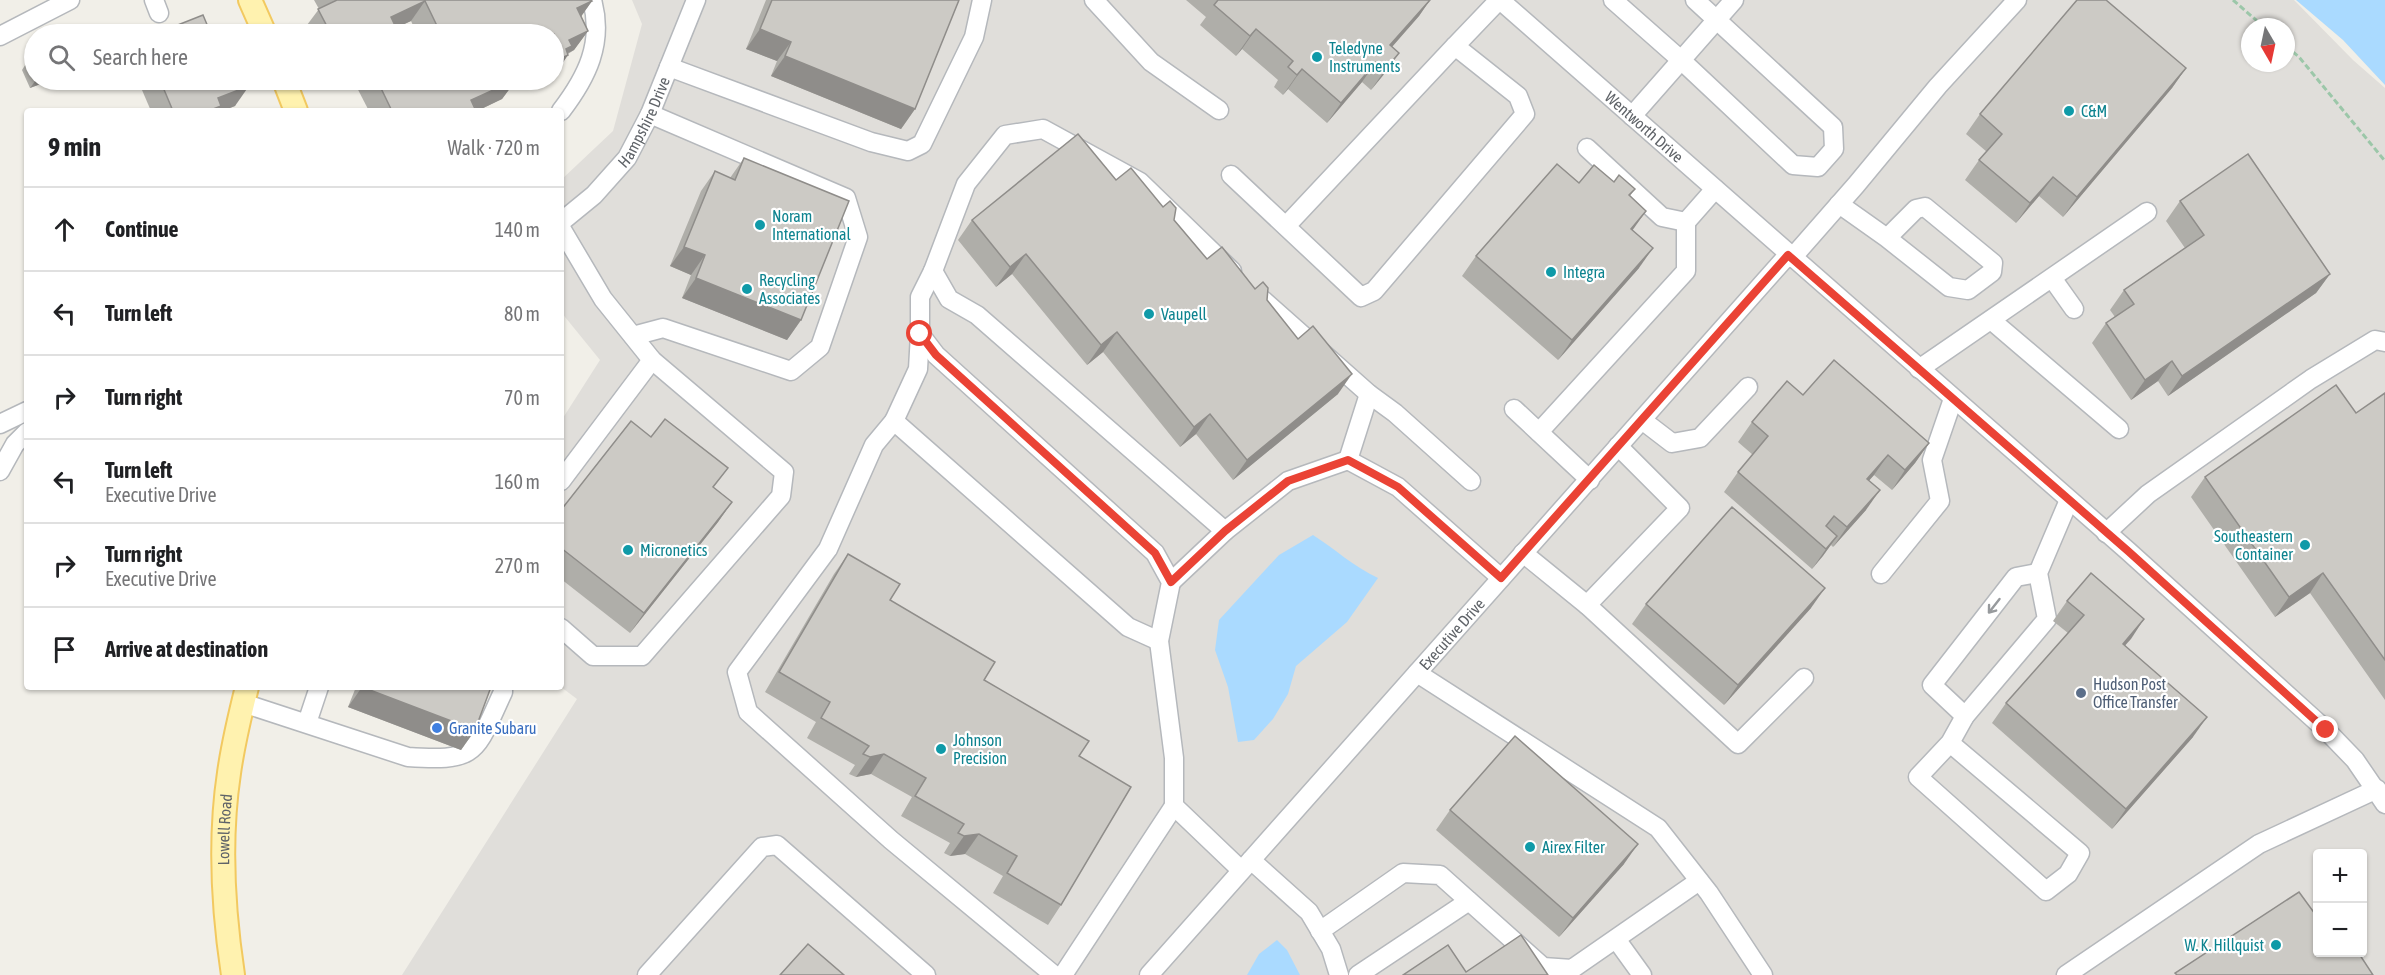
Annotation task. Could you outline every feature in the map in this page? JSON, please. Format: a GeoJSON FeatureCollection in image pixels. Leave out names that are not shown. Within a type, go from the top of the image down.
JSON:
{"type":"FeatureCollection","features":[{"type":"Feature","properties":{"kind":"main road"},"geometry":{"type":"LineString","coordinates":[[250,0],[261,24]]}},
{"type":"Feature","properties":{"kind":"main road"},"geometry":{"type":"LineString","coordinates":[[288,90],[295,108]]}},
{"type":"Feature","properties":{"kind":"main road","name":"Lowell Road"},"geometry":{"type":"LineString","coordinates":[[233,975],[228,942],[224,879],[224,826],[228,773],[245,695]]}},
{"type":"Feature","properties":{"kind":"street"},"geometry":{"type":"LineString","coordinates":[[0,36],[69,0]]}},
{"type":"Feature","properties":{"kind":"street"},"geometry":{"type":"LineString","coordinates":[[563,108],[576,92],[594,49],[597,32],[592,0]]}},
{"type":"Feature","properties":{"kind":"street","name":"Hampshire Drive"},"geometry":{"type":"LineString","coordinates":[[564,220],[594,195],[614,174],[633,148],[650,114],[696,0]]}},
{"type":"Feature","properties":{"kind":"street"},"geometry":{"type":"LineString","coordinates":[[669,67],[871,142],[908,150],[922,144],[974,37],[982,0]]}},
{"type":"Feature","properties":{"kind":"street"},"geometry":{"type":"LineString","coordinates":[[1094,0],[1151,62],[1219,110]]}},
{"type":"Feature","properties":{"kind":"street"},"geometry":{"type":"LineString","coordinates":[[1286,226],[1500,0]]}},
{"type":"Feature","properties":{"kind":"street","name":"Wentworth Drive"},"geometry":{"type":"LineString","coordinates":[[1500,0],[1790,256]]}},
{"type":"Feature","properties":{"kind":"street"},"geometry":{"type":"LineString","coordinates":[[1613,0],[1793,165],[1818,167],[1834,149],[1833,127],[1695,0]]}},
{"type":"Feature","properties":{"kind":"street"},"geometry":{"type":"LineString","coordinates":[[1632,116],[1734,0]]}},
{"type":"Feature","properties":{"kind":"street","name":"Executive Drive"},"geometry":{"type":"LineString","coordinates":[[1149,975],[1618,446],[1839,204],[1938,86],[2017,0]]}},
{"type":"Feature","properties":{"kind":"street"},"geometry":{"type":"LineString","coordinates":[[1231,175],[1361,297],[1374,291],[1525,114],[1518,96],[1455,46]]}},
{"type":"Feature","properties":{"kind":"street"},"geometry":{"type":"LineString","coordinates":[[633,336],[663,328],[791,371],[820,347],[858,237],[846,198],[650,114]]}},
{"type":"Feature","properties":{"kind":"street"},"geometry":{"type":"LineString","coordinates":[[1054,975],[891,840],[748,712],[737,672],[828,549],[874,445],[894,422],[918,369],[920,297],[933,271],[966,184],[1005,135],[1043,129],[1140,182],[1247,285],[1471,481]]}},
{"type":"Feature","properties":{"kind":"street"},"geometry":{"type":"LineString","coordinates":[[1587,148],[1662,217],[1686,222]]}},
{"type":"Feature","properties":{"kind":"street"},"geometry":{"type":"LineString","coordinates":[[1539,432],[1686,272],[1686,222],[1715,189]]}},
{"type":"Feature","properties":{"kind":"street"},"geometry":{"type":"LineString","coordinates":[[1839,204],[1887,237],[1949,286],[1968,290],[1992,272],[1993,263],[1925,207],[1916,209],[1887,237]]}},
{"type":"Feature","properties":{"kind":"street"},"geometry":{"type":"LineString","coordinates":[[1919,369],[2147,212]]}},
{"type":"Feature","properties":{"kind":"street"},"geometry":{"type":"LineString","coordinates":[[564,233],[603,299],[652,360],[784,472],[781,496],[642,656],[593,656],[564,631]]}},
{"type":"Feature","properties":{"kind":"street"},"geometry":{"type":"LineString","coordinates":[[1790,256],[2106,532],[2326,730],[2355,760],[2381,796],[2259,844],[2067,975]]}},
{"type":"Feature","properties":{"kind":"street"},"geometry":{"type":"LineString","coordinates":[[933,271],[949,299],[977,315],[1225,531]]}},
{"type":"Feature","properties":{"kind":"street"},"geometry":{"type":"LineString","coordinates":[[2052,278],[2074,309]]}},
{"type":"Feature","properties":{"kind":"street"},"geometry":{"type":"LineString","coordinates":[[1991,320],[2119,429]]}},
{"type":"Feature","properties":{"kind":"street"},"geometry":{"type":"LineString","coordinates":[[920,334],[936,355],[1155,553],[1171,582]]}},
{"type":"Feature","properties":{"kind":"street"},"geometry":{"type":"LineString","coordinates":[[2106,532],[2148,494],[2311,379],[2375,340],[2385,342]]}},
{"type":"Feature","properties":{"kind":"street"},"geometry":{"type":"LineString","coordinates":[[564,477],[652,360]]}},
{"type":"Feature","properties":{"kind":"street"},"geometry":{"type":"LineString","coordinates":[[1642,420],[1672,443],[1700,438],[1748,387]]}},
{"type":"Feature","properties":{"kind":"street"},"geometry":{"type":"LineString","coordinates":[[1348,460],[1369,394]]}},
{"type":"Feature","properties":{"kind":"street"},"geometry":{"type":"LineString","coordinates":[[1881,574],[1940,501],[1932,460],[1953,399]]}},
{"type":"Feature","properties":{"kind":"street"},"geometry":{"type":"LineString","coordinates":[[1514,409],[1590,480]]}},
{"type":"Feature","properties":{"kind":"street"},"geometry":{"type":"LineString","coordinates":[[0,424],[24,412]]}},
{"type":"Feature","properties":{"kind":"street"},"geometry":{"type":"LineString","coordinates":[[894,422],[1128,627],[1159,641]]}},
{"type":"Feature","properties":{"kind":"street"},"geometry":{"type":"LineString","coordinates":[[1,466],[15,444],[24,435]]}},
{"type":"Feature","properties":{"kind":"street"},"geometry":{"type":"LineString","coordinates":[[1587,605],[1680,508],[1618,446]]}},
{"type":"Feature","properties":{"kind":"street"},"geometry":{"type":"LineString","coordinates":[[1916,446],[1932,460]]}},
{"type":"Feature","properties":{"kind":"street"},"geometry":{"type":"LineString","coordinates":[[1063,975],[1174,806],[1174,758],[1159,641],[1171,582],[1225,531],[1288,481],[1348,460],[1398,487],[1501,578]]}},
{"type":"Feature","properties":{"kind":"street"},"geometry":{"type":"LineString","coordinates":[[1950,743],[2079,853],[2068,874],[2046,891],[1918,777],[1950,743],[1965,716],[2047,619],[2038,573],[2069,500]]}},
{"type":"Feature","properties":{"kind":"street"},"geometry":{"type":"LineString","coordinates":[[1523,553],[1587,605],[1737,744],[1804,678]]}},
{"type":"Feature","properties":{"kind":"street"},"geometry":{"type":"LineString","coordinates":[[1965,716],[1932,685],[2016,577],[2038,573]]}},
{"type":"Feature","properties":{"kind":"street"},"geometry":{"type":"LineString","coordinates":[[1417,673],[1658,828],[1699,881],[1763,975]]}},
{"type":"Feature","properties":{"kind":"street"},"geometry":{"type":"LineString","coordinates":[[307,723],[318,690]]}},
{"type":"Feature","properties":{"kind":"street"},"geometry":{"type":"LineString","coordinates":[[245,695],[307,723],[408,757],[430,758],[461,756],[472,751],[480,742],[503,690]]}},
{"type":"Feature","properties":{"kind":"street"},"geometry":{"type":"LineString","coordinates":[[1174,806],[1246,865],[1309,912],[1330,949],[1339,975]]}},
{"type":"Feature","properties":{"kind":"street"},"geometry":{"type":"LineString","coordinates":[[647,975],[762,847],[777,846],[926,975]]}},
{"type":"Feature","properties":{"kind":"street"},"geometry":{"type":"LineString","coordinates":[[1320,931],[1403,873],[1440,875],[1543,967],[1572,969],[1699,881]]}},
{"type":"Feature","properties":{"kind":"street"},"geometry":{"type":"LineString","coordinates":[[1358,975],[1469,901]]}},
{"type":"Feature","properties":{"kind":"street"},"geometry":{"type":"LineString","coordinates":[[1616,939],[1642,975]]}},
{"type":"Feature","properties":{"kind":"path"},"geometry":{"type":"LineString","coordinates":[[2233,0],[2254,18]]}},
{"type":"Feature","properties":{"kind":"path"},"geometry":{"type":"LineString","coordinates":[[2295,54],[2385,161]]}},
{"type":"Feature","properties":{"kind":"shaded area"},"geometry":{"type":"Polygon","coordinates":[[[632,0],[2294,0],[2353,60],[2385,88],[2385,975],[402,975],[577,699],[564,689],[564,416],[600,360],[564,316],[564,177],[613,131],[642,24],[632,0]]]}},
{"type":"Feature","properties":{"kind":"water"},"geometry":{"type":"Polygon","coordinates":[[[2296,0],[2385,0],[2385,85],[2343,40],[2296,0]]]}},
{"type":"Feature","properties":{"kind":"water"},"geometry":{"type":"Polygon","coordinates":[[[1313,535],[1378,578],[1347,622],[1296,666],[1288,694],[1273,719],[1254,740],[1238,742],[1228,687],[1215,650],[1219,620],[1279,555],[1313,535]]]}},
{"type":"Feature","properties":{"kind":"water"},"geometry":{"type":"Polygon","coordinates":[[[1277,940],[1287,950],[1300,975],[1247,975],[1259,954],[1277,940]]]}},
{"type":"Feature","properties":{"kind":"building"},"geometry":{"type":"Polygon","coordinates":[[[337,0],[592,1],[577,8],[588,31],[569,40],[572,46],[566,49],[568,55],[564,57],[564,24],[436,24],[425,1],[391,17],[394,24],[326,24],[318,9],[337,0]]]}},
{"type":"Feature","properties":{"kind":"building"},"geometry":{"type":"Polygon","coordinates":[[[772,0],[959,0],[915,109],[785,56],[791,42],[760,29],[772,0]]]}},
{"type":"Feature","properties":{"kind":"building","name":"Teledyne Instruments"},"geometry":{"type":"Polygon","coordinates":[[[1218,0],[1430,0],[1390,45],[1399,53],[1385,70],[1376,62],[1341,103],[1302,69],[1297,75],[1288,67],[1293,61],[1256,29],[1250,36],[1214,5],[1218,0]]]}},
{"type":"Feature","properties":{"kind":"building","name":"C&M"},"geometry":{"type":"Polygon","coordinates":[[[2077,0],[2106,0],[2186,68],[2077,197],[2053,177],[2030,203],[1979,160],[2002,134],[1980,114],[2077,0]]]}},
{"type":"Feature","properties":{"kind":"building"},"geometry":{"type":"Polygon","coordinates":[[[203,15],[207,24],[180,24],[203,15]]]}},
{"type":"Feature","properties":{"kind":"building"},"geometry":{"type":"Polygon","coordinates":[[[164,90],[239,90],[218,98],[221,106],[216,108],[172,108],[164,90]]]}},
{"type":"Feature","properties":{"kind":"building"},"geometry":{"type":"Polygon","coordinates":[[[382,90],[493,90],[471,100],[475,108],[391,108],[382,90]]]}},
{"type":"Feature","properties":{"kind":"building","name":"Vaupell"},"geometry":{"type":"Polygon","coordinates":[[[1078,134],[1116,180],[1131,168],[1163,207],[1170,201],[1176,208],[1174,220],[1207,259],[1222,247],[1255,289],[1263,282],[1268,288],[1267,300],[1298,339],[1313,326],[1352,374],[1247,460],[1210,414],[1194,427],[1117,332],[1101,345],[1026,254],[1010,267],[972,220],[1078,134]]]}},
{"type":"Feature","properties":{"kind":"building"},"geometry":{"type":"Polygon","coordinates":[[[2248,154],[2330,274],[2182,376],[2172,361],[2145,380],[2106,323],[2134,304],[2124,290],[2204,235],[2180,201],[2248,154]]]}},
{"type":"Feature","properties":{"kind":"building"},"geometry":{"type":"Polygon","coordinates":[[[744,158],[849,201],[801,320],[696,278],[705,255],[684,247],[715,171],[735,180],[744,158]]]}},
{"type":"Feature","properties":{"kind":"building","name":"Integra"},"geometry":{"type":"Polygon","coordinates":[[[1557,164],[1579,183],[1594,165],[1614,182],[1619,175],[1635,189],[1629,195],[1646,211],[1631,229],[1653,248],[1572,340],[1476,256],[1557,164]]]}},
{"type":"Feature","properties":{"kind":"building"},"geometry":{"type":"Polygon","coordinates":[[[1834,360],[1929,443],[1905,470],[1888,455],[1867,479],[1880,490],[1847,527],[1834,516],[1826,526],[1837,536],[1826,549],[1738,472],[1768,436],[1752,422],[1787,381],[1803,395],[1834,360]]]}},
{"type":"Feature","properties":{"kind":"building","name":"Southeastern Container"},"geometry":{"type":"Polygon","coordinates":[[[2336,385],[2356,413],[2385,393],[2385,660],[2323,573],[2289,597],[2205,477],[2336,385]]]}},
{"type":"Feature","properties":{"kind":"building","name":"Micronetics"},"geometry":{"type":"Polygon","coordinates":[[[665,419],[728,468],[713,487],[732,502],[644,613],[564,550],[564,506],[631,421],[651,437],[665,419]]]}},
{"type":"Feature","properties":{"kind":"building"},"geometry":{"type":"Polygon","coordinates":[[[1732,507],[1825,588],[1738,685],[1646,604],[1732,507]]]}},
{"type":"Feature","properties":{"kind":"building","name":"Johnson Precision"},"geometry":{"type":"Polygon","coordinates":[[[848,554],[900,584],[890,600],[995,662],[984,680],[1089,741],[1079,756],[1131,787],[1061,905],[1007,873],[1017,856],[979,834],[964,836],[958,833],[964,824],[915,796],[926,778],[884,754],[870,757],[863,754],[869,746],[821,718],[830,702],[779,672],[848,554]]]}},
{"type":"Feature","properties":{"kind":"building","name":"Hudson Post Office Transfer"},"geometry":{"type":"Polygon","coordinates":[[[2091,573],[2144,619],[2123,644],[2207,717],[2126,809],[2006,703],[2084,615],[2067,601],[2091,573]]]}},
{"type":"Feature","properties":{"kind":"building"},"geometry":{"type":"Polygon","coordinates":[[[370,690],[490,690],[475,730],[370,690]]]}},
{"type":"Feature","properties":{"kind":"building","name":"Airex Filter"},"geometry":{"type":"Polygon","coordinates":[[[1515,736],[1638,844],[1573,918],[1450,810],[1515,736]]]}},
{"type":"Feature","properties":{"kind":"building","name":"W. K. Hillquist"},"geometry":{"type":"Polygon","coordinates":[[[2299,892],[2313,911],[2313,957],[2361,957],[2373,975],[2177,975],[2175,973],[2299,892]]]}},
{"type":"Feature","properties":{"kind":"building"},"geometry":{"type":"Polygon","coordinates":[[[1521,935],[1548,975],[1403,975],[1448,945],[1466,972],[1521,935]]]}},
{"type":"Feature","properties":{"kind":"building"},"geometry":{"type":"Polygon","coordinates":[[[808,944],[844,975],[780,975],[808,944]]]}},
{"type":"Feature","properties":{"kind":"place","name":"Teledyne Instruments"},"geometry":{"type":"Point","coordinates":[1317,57]}},
{"type":"Feature","properties":{"kind":"place","name":"C&M"},"geometry":{"type":"Point","coordinates":[2069,111]}},
{"type":"Feature","properties":{"kind":"place","name":"Noram International"},"geometry":{"type":"Point","coordinates":[760,225]}},
{"type":"Feature","properties":{"kind":"place","name":"Integra"},"geometry":{"type":"Point","coordinates":[1551,272]}},
{"type":"Feature","properties":{"kind":"place","name":"Recycling Associates"},"geometry":{"type":"Point","coordinates":[747,289]}},
{"type":"Feature","properties":{"kind":"place","name":"Vaupell"},"geometry":{"type":"Point","coordinates":[1149,314]}},
{"type":"Feature","properties":{"kind":"place","name":"Southeastern Container"},"geometry":{"type":"Point","coordinates":[2305,545]}},
{"type":"Feature","properties":{"kind":"place","name":"Micronetics"},"geometry":{"type":"Point","coordinates":[628,550]}},
{"type":"Feature","properties":{"kind":"place","name":"Hudson Post Office Transfer"},"geometry":{"type":"Point","coordinates":[2081,693]}},
{"type":"Feature","properties":{"kind":"place","name":"Granite Subaru"},"geometry":{"type":"Point","coordinates":[437,728]}},
{"type":"Feature","properties":{"kind":"place","name":"Johnson Precision"},"geometry":{"type":"Point","coordinates":[941,749]}},
{"type":"Feature","properties":{"kind":"place","name":"Airex Filter"},"geometry":{"type":"Point","coordinates":[1530,847]}},
{"type":"Feature","properties":{"kind":"place","name":"W. K. Hillquist"},"geometry":{"type":"Point","coordinates":[2276,945]}},
{"type":"Feature","properties":{"kind":"route"},"geometry":{"type":"LineString","coordinates":[[920,334],[936,355],[1004,414],[1155,553],[1171,582],[1225,531],[1288,481],[1348,460],[1398,487],[1501,578],[1788,255],[2128,551],[2326,730]]}}]}
